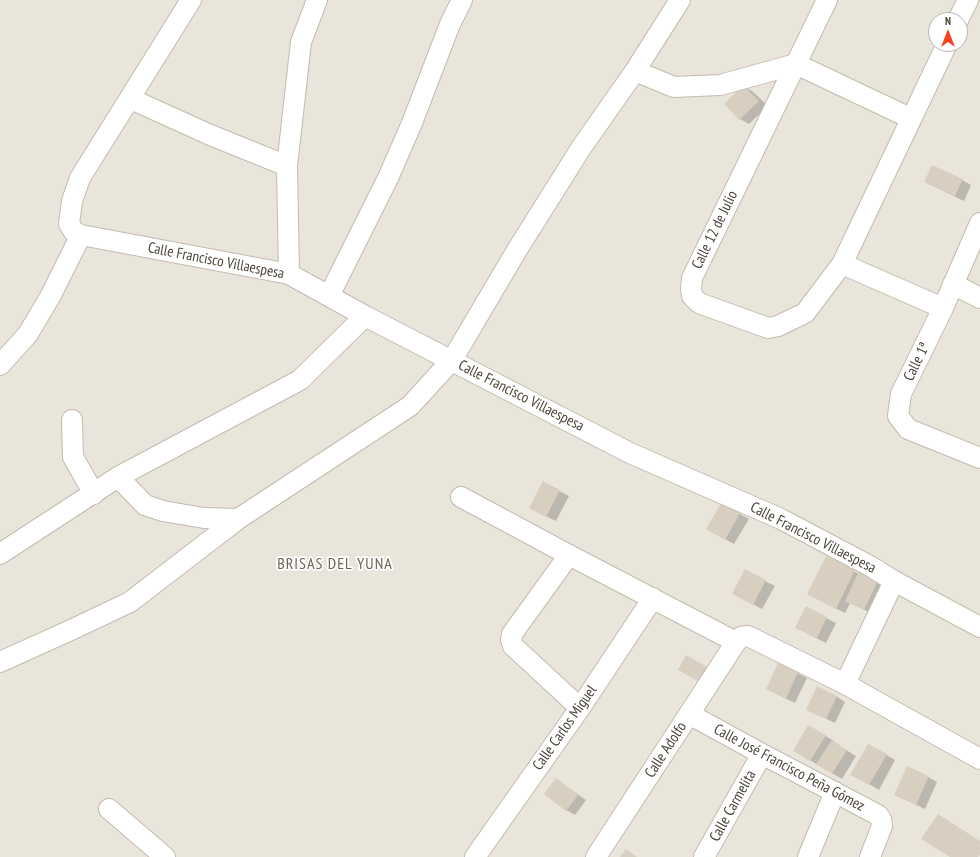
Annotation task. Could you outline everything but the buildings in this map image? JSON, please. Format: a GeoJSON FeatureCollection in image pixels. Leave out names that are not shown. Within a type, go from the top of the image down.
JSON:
{"type":"FeatureCollection","features":[{"type":"Feature","properties":{"kind":"street"},"geometry":{"type":"LineString","coordinates":[[0,365],[28,334],[52,295],[81,236],[74,232],[69,224],[72,201],[80,178],[131,99],[191,0]]}},
{"type":"Feature","properties":{"kind":"street"},"geometry":{"type":"LineString","coordinates":[[289,274],[287,166],[301,42],[317,0]]}},
{"type":"Feature","properties":{"kind":"street"},"geometry":{"type":"LineString","coordinates":[[329,296],[388,178],[412,123],[450,24],[462,0]]}},
{"type":"Feature","properties":{"kind":"street"},"geometry":{"type":"LineString","coordinates":[[0,662],[130,602],[238,519],[410,406],[452,360],[525,237],[581,148],[635,71],[680,0]]}},
{"type":"Feature","properties":{"kind":"street","name":"Calle 12 de Julio"},"geometry":{"type":"LineString","coordinates":[[827,0],[692,278],[690,288],[692,296],[700,303],[768,328],[778,326],[804,313],[842,264]]}},
{"type":"Feature","properties":{"kind":"street"},"geometry":{"type":"LineString","coordinates":[[962,12],[968,0]]}},
{"type":"Feature","properties":{"kind":"street"},"geometry":{"type":"LineString","coordinates":[[943,52],[910,118],[842,264],[943,308]]}},
{"type":"Feature","properties":{"kind":"street"},"geometry":{"type":"LineString","coordinates":[[635,71],[674,87],[720,84],[796,64],[910,118]]}},
{"type":"Feature","properties":{"kind":"street"},"geometry":{"type":"LineString","coordinates":[[131,99],[208,134],[287,166]]}},
{"type":"Feature","properties":{"kind":"street","name":"Calle 1ª"},"geometry":{"type":"LineString","coordinates":[[980,223],[943,308],[901,394],[898,416],[908,429],[980,458]]}},
{"type":"Feature","properties":{"kind":"street","name":"Calle Francisco Villaespesa"},"geometry":{"type":"LineString","coordinates":[[81,236],[289,274],[365,316],[630,453],[781,519],[980,627]]}},
{"type":"Feature","properties":{"kind":"street"},"geometry":{"type":"LineString","coordinates":[[953,284],[980,298]]}},
{"type":"Feature","properties":{"kind":"street"},"geometry":{"type":"LineString","coordinates":[[0,554],[118,477],[300,380],[365,316]]}},
{"type":"Feature","properties":{"kind":"street"},"geometry":{"type":"LineString","coordinates":[[72,420],[73,457],[94,494]]}},
{"type":"Feature","properties":{"kind":"street"},"geometry":{"type":"LineString","coordinates":[[118,477],[145,505],[187,516],[238,519]]}},
{"type":"Feature","properties":{"kind":"street"},"geometry":{"type":"LineString","coordinates":[[461,497],[736,642],[742,637],[748,636],[845,684],[980,759]]}},
{"type":"Feature","properties":{"kind":"street"},"geometry":{"type":"LineString","coordinates":[[569,555],[512,634],[511,640],[513,646],[580,708]]}},
{"type":"Feature","properties":{"kind":"street"},"geometry":{"type":"LineString","coordinates":[[845,684],[894,581]]}},
{"type":"Feature","properties":{"kind":"street","name":"Calle Carlos Miguel"},"geometry":{"type":"LineString","coordinates":[[475,857],[580,708],[653,598]]}},
{"type":"Feature","properties":{"kind":"street","name":"Calle Adolfo"},"geometry":{"type":"LineString","coordinates":[[596,857],[736,642]]}},
{"type":"Feature","properties":{"kind":"street","name":"Calle José Francisco Peña Gómez"},"geometry":{"type":"LineString","coordinates":[[689,714],[878,815],[881,819],[882,826],[870,857]]}},
{"type":"Feature","properties":{"kind":"street","name":"Calle Carmelita"},"geometry":{"type":"LineString","coordinates":[[704,857],[762,754]]}},
{"type":"Feature","properties":{"kind":"street"},"geometry":{"type":"LineString","coordinates":[[808,857],[835,792]]}},
{"type":"Feature","properties":{"kind":"street"},"geometry":{"type":"LineString","coordinates":[[109,809],[166,857]]}},
{"type":"Feature","properties":{"kind":"shaded area"},"geometry":{"type":"Polygon","coordinates":[[[0,0],[980,0],[980,857],[0,857],[0,0]]]}},
{"type":"Feature","properties":{"kind":"district","name":"BRISAS DEL YUNA"},"geometry":{"type":"Point","coordinates":[335,564]}}]}
